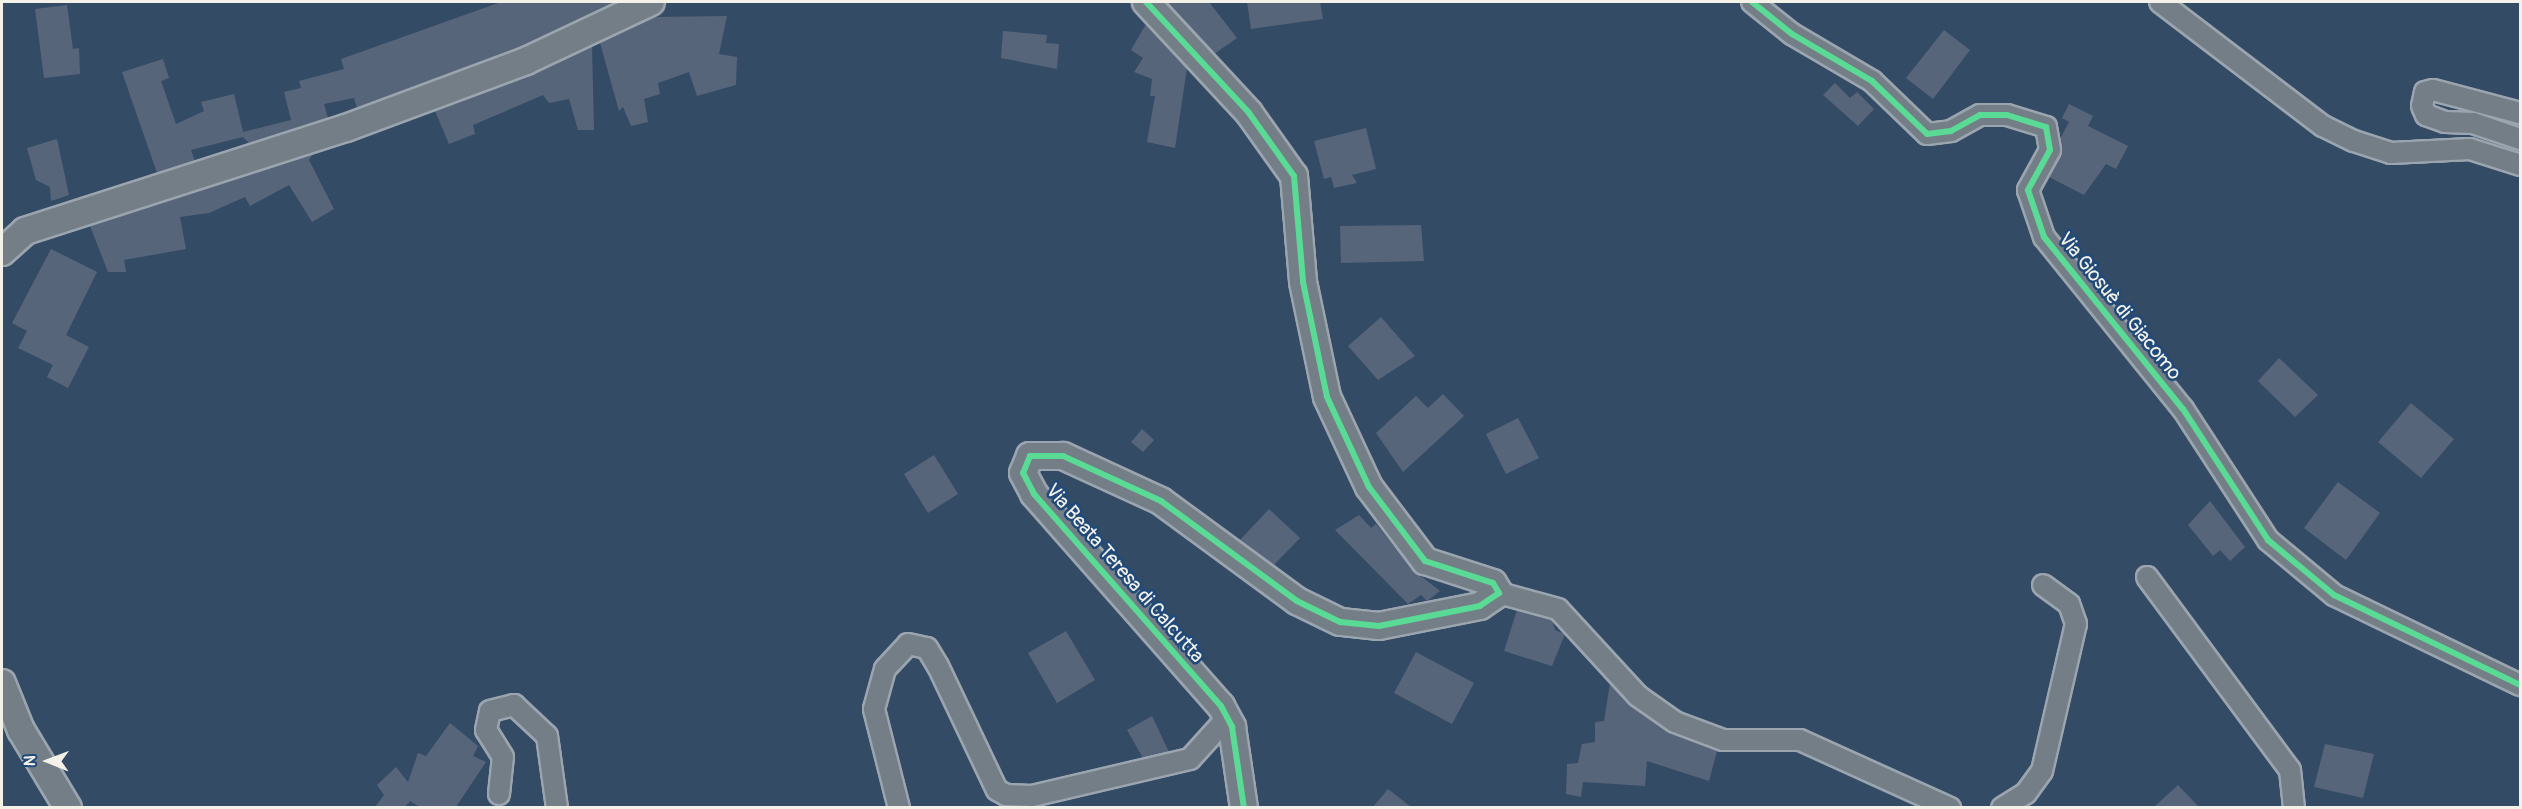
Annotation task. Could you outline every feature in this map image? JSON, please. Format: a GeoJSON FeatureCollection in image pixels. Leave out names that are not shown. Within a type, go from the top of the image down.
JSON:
{"type":"FeatureCollection","features":[{"type":"Feature","properties":{"kind":"street"},"geometry":{"type":"LineString","coordinates":[[2,252],[25,231],[346,128],[526,61],[651,2]]}},
{"type":"Feature","properties":{"kind":"street"},"geometry":{"type":"LineString","coordinates":[[1146,2],[1249,113],[1294,176],[1303,282],[1327,397],[1369,487],[1425,561],[1493,583],[1499,593],[1558,609],[1638,696],[1675,722],[1723,740],[1800,740],[1950,807]]}},
{"type":"Feature","properties":{"kind":"street","name":"Via Giosuè di Giacomo"},"geometry":{"type":"LineString","coordinates":[[1752,2],[1792,34],[1872,81],[1927,134],[1951,130],[1980,115],[2007,116],[2046,127],[2050,150],[2028,190],[2044,237],[2183,409],[2268,540],[2334,595],[2365,612],[2520,685]]}},
{"type":"Feature","properties":{"kind":"street"},"geometry":{"type":"LineString","coordinates":[[2160,2],[2322,126],[2354,141],[2391,153],[2470,149],[2520,165]]}},
{"type":"Feature","properties":{"kind":"street"},"geometry":{"type":"LineString","coordinates":[[2520,113],[2433,90],[2425,92],[2422,106],[2426,115],[2445,122],[2473,123],[2520,140]]}},
{"type":"Feature","properties":{"kind":"street","name":"Via Beata Teresa di Calcutta"},"geometry":{"type":"LineString","coordinates":[[1227,718],[1034,495],[1023,472],[1030,456],[1063,456],[1161,501],[1297,601],[1348,624],[1366,628],[1480,606],[1499,593]]}},
{"type":"Feature","properties":{"kind":"street"},"geometry":{"type":"LineString","coordinates":[[2147,577],[2290,770],[2294,807]]}},
{"type":"Feature","properties":{"kind":"street"},"geometry":{"type":"LineString","coordinates":[[2002,807],[2026,793],[2043,771],[2076,624],[2069,604],[2043,585]]}},
{"type":"Feature","properties":{"kind":"street"},"geometry":{"type":"LineString","coordinates":[[899,807],[874,710],[885,669],[908,644],[927,648],[938,666],[997,790],[1006,795],[1032,796],[1190,759],[1227,718]]}},
{"type":"Feature","properties":{"kind":"street"},"geometry":{"type":"LineString","coordinates":[[2,682],[21,730],[68,807]]}},
{"type":"Feature","properties":{"kind":"street"},"geometry":{"type":"LineString","coordinates":[[499,794],[503,757],[486,730],[490,711],[514,705],[547,736],[557,807]]}},
{"type":"Feature","properties":{"kind":"street"},"geometry":{"type":"LineString","coordinates":[[1227,718],[1244,807]]}},
{"type":"Feature","properties":{"kind":"building"},"geometry":{"type":"Polygon","coordinates":[[[501,2],[616,2],[520,47],[357,108],[354,98],[324,104],[328,118],[249,143],[243,137],[191,150],[195,161],[157,173],[122,72],[163,59],[169,78],[161,81],[176,124],[204,111],[201,102],[234,94],[243,132],[291,120],[284,92],[301,88],[299,81],[344,69],[341,59],[501,2]]]}},
{"type":"Feature","properties":{"kind":"building"},"geometry":{"type":"Polygon","coordinates":[[[1166,2],[1209,2],[1237,38],[1214,54],[1166,2]]]}},
{"type":"Feature","properties":{"kind":"building"},"geometry":{"type":"Polygon","coordinates":[[[1247,2],[1320,2],[1323,19],[1251,29],[1247,2]]]}},
{"type":"Feature","properties":{"kind":"building"},"geometry":{"type":"Polygon","coordinates":[[[67,5],[73,49],[79,48],[80,74],[44,78],[35,9],[67,5]]]}},
{"type":"Feature","properties":{"kind":"building"},"geometry":{"type":"Polygon","coordinates":[[[727,16],[719,54],[737,57],[736,85],[697,96],[689,72],[658,83],[660,94],[644,99],[648,122],[631,126],[623,107],[619,111],[600,43],[654,17],[727,16]]]}},
{"type":"Feature","properties":{"kind":"building"},"geometry":{"type":"Polygon","coordinates":[[[1146,24],[1187,68],[1175,148],[1147,142],[1155,96],[1150,96],[1152,79],[1134,72],[1143,58],[1131,50],[1146,24]]]}},
{"type":"Feature","properties":{"kind":"building"},"geometry":{"type":"Polygon","coordinates":[[[1944,30],[1970,50],[1933,99],[1906,78],[1944,30]]]}},
{"type":"Feature","properties":{"kind":"building"},"geometry":{"type":"Polygon","coordinates":[[[1003,31],[1047,35],[1046,43],[1059,44],[1057,69],[1001,58],[1003,31]]]}},
{"type":"Feature","properties":{"kind":"building"},"geometry":{"type":"Polygon","coordinates":[[[592,46],[594,130],[578,130],[569,99],[549,103],[543,95],[473,125],[475,134],[449,144],[435,111],[592,46]]]}},
{"type":"Feature","properties":{"kind":"building"},"geometry":{"type":"Polygon","coordinates":[[[1835,83],[1850,98],[1857,92],[1874,109],[1858,126],[1823,95],[1835,83]]]}},
{"type":"Feature","properties":{"kind":"building"},"geometry":{"type":"Polygon","coordinates":[[[2069,104],[2093,116],[2088,126],[2128,146],[2116,169],[2106,164],[2084,195],[2049,177],[2061,155],[2060,139],[2069,122],[2062,118],[2069,104]]]}},
{"type":"Feature","properties":{"kind":"building"},"geometry":{"type":"Polygon","coordinates":[[[1366,128],[1376,169],[1352,175],[1357,183],[1334,188],[1331,177],[1324,179],[1314,141],[1366,128]]]}},
{"type":"Feature","properties":{"kind":"building"},"geometry":{"type":"Polygon","coordinates":[[[57,139],[69,195],[51,201],[50,187],[36,180],[27,148],[57,139]]]}},
{"type":"Feature","properties":{"kind":"building"},"geometry":{"type":"Polygon","coordinates":[[[313,154],[309,160],[334,209],[312,222],[289,185],[250,206],[245,197],[209,213],[180,217],[186,249],[124,260],[126,272],[108,272],[90,226],[313,154]]]}},
{"type":"Feature","properties":{"kind":"building"},"geometry":{"type":"Polygon","coordinates":[[[1421,225],[1424,261],[1341,263],[1340,226],[1421,225]]]}},
{"type":"Feature","properties":{"kind":"building"},"geometry":{"type":"Polygon","coordinates":[[[51,249],[97,272],[66,335],[89,347],[68,388],[47,377],[53,365],[18,348],[27,331],[12,323],[51,249]]]}},
{"type":"Feature","properties":{"kind":"building"},"geometry":{"type":"Polygon","coordinates":[[[1381,317],[1415,356],[1378,380],[1348,346],[1381,317]]]}},
{"type":"Feature","properties":{"kind":"building"},"geometry":{"type":"Polygon","coordinates":[[[2279,358],[2318,395],[2295,417],[2258,381],[2279,358]]]}},
{"type":"Feature","properties":{"kind":"building"},"geometry":{"type":"Polygon","coordinates":[[[1443,394],[1464,416],[1403,472],[1376,433],[1416,396],[1428,408],[1443,394]]]}},
{"type":"Feature","properties":{"kind":"building"},"geometry":{"type":"Polygon","coordinates":[[[2411,403],[2454,439],[2421,478],[2378,442],[2411,403]]]}},
{"type":"Feature","properties":{"kind":"building"},"geometry":{"type":"Polygon","coordinates":[[[1518,418],[1539,458],[1506,474],[1486,434],[1518,418]]]}},
{"type":"Feature","properties":{"kind":"building"},"geometry":{"type":"Polygon","coordinates":[[[1142,429],[1154,440],[1143,452],[1131,442],[1142,429]]]}},
{"type":"Feature","properties":{"kind":"building"},"geometry":{"type":"Polygon","coordinates":[[[934,455],[958,494],[928,513],[904,474],[934,455]]]}},
{"type":"Feature","properties":{"kind":"building"},"geometry":{"type":"Polygon","coordinates":[[[2338,482],[2380,513],[2346,560],[2304,528],[2338,482]]]}},
{"type":"Feature","properties":{"kind":"building"},"geometry":{"type":"Polygon","coordinates":[[[2210,501],[2245,547],[2230,561],[2220,550],[2213,556],[2188,525],[2210,501]]]}},
{"type":"Feature","properties":{"kind":"building"},"geometry":{"type":"Polygon","coordinates":[[[1269,509],[1300,538],[1274,565],[1240,540],[1269,509]]]}},
{"type":"Feature","properties":{"kind":"building"},"geometry":{"type":"Polygon","coordinates":[[[1359,515],[1371,528],[1376,524],[1413,570],[1440,591],[1427,601],[1421,595],[1408,604],[1335,530],[1359,515]]]}},
{"type":"Feature","properties":{"kind":"building"},"geometry":{"type":"Polygon","coordinates":[[[1517,610],[1552,620],[1555,630],[1565,634],[1552,666],[1504,651],[1517,610]]]}},
{"type":"Feature","properties":{"kind":"building"},"geometry":{"type":"Polygon","coordinates":[[[1066,631],[1095,680],[1057,703],[1028,653],[1066,631]]]}},
{"type":"Feature","properties":{"kind":"building"},"geometry":{"type":"Polygon","coordinates":[[[1416,652],[1474,683],[1452,724],[1394,693],[1416,652]]]}},
{"type":"Feature","properties":{"kind":"building"},"geometry":{"type":"Polygon","coordinates":[[[1610,683],[1668,732],[1717,751],[1709,781],[1647,761],[1645,786],[1583,782],[1581,797],[1566,794],[1567,764],[1578,763],[1582,744],[1595,742],[1595,722],[1604,721],[1610,683]]]}},
{"type":"Feature","properties":{"kind":"building"},"geometry":{"type":"Polygon","coordinates":[[[1152,716],[1169,752],[1143,758],[1127,730],[1152,716]]]}},
{"type":"Feature","properties":{"kind":"building"},"geometry":{"type":"Polygon","coordinates":[[[450,723],[478,746],[473,756],[486,762],[456,807],[420,807],[410,801],[405,807],[375,807],[384,795],[377,785],[396,767],[408,782],[418,753],[426,756],[450,723]]]}},
{"type":"Feature","properties":{"kind":"building"},"geometry":{"type":"Polygon","coordinates":[[[2325,744],[2374,754],[2363,798],[2314,787],[2325,744]]]}},
{"type":"Feature","properties":{"kind":"building"},"geometry":{"type":"Polygon","coordinates":[[[2178,785],[2199,807],[2154,807],[2178,785]]]}},
{"type":"Feature","properties":{"kind":"building"},"geometry":{"type":"Polygon","coordinates":[[[1388,789],[1411,807],[1373,807],[1388,789]]]}},
{"type":"Feature","properties":{"kind":"cycle path"},"geometry":{"type":"LineString","coordinates":[[1146,2],[1249,113],[1294,176],[1303,282],[1327,397],[1369,487],[1425,561],[1493,583],[1499,593],[1480,606],[1379,626],[1340,622],[1297,601],[1161,501],[1063,456],[1030,456],[1023,473],[1034,494],[1221,706],[1232,727],[1244,808]]}},
{"type":"Feature","properties":{"kind":"cycle path"},"geometry":{"type":"LineString","coordinates":[[1752,2],[1792,34],[1872,81],[1927,134],[1951,131],[1980,115],[2007,115],[2046,127],[2050,150],[2028,190],[2044,237],[2183,409],[2268,540],[2334,595],[2520,685]]}}]}
